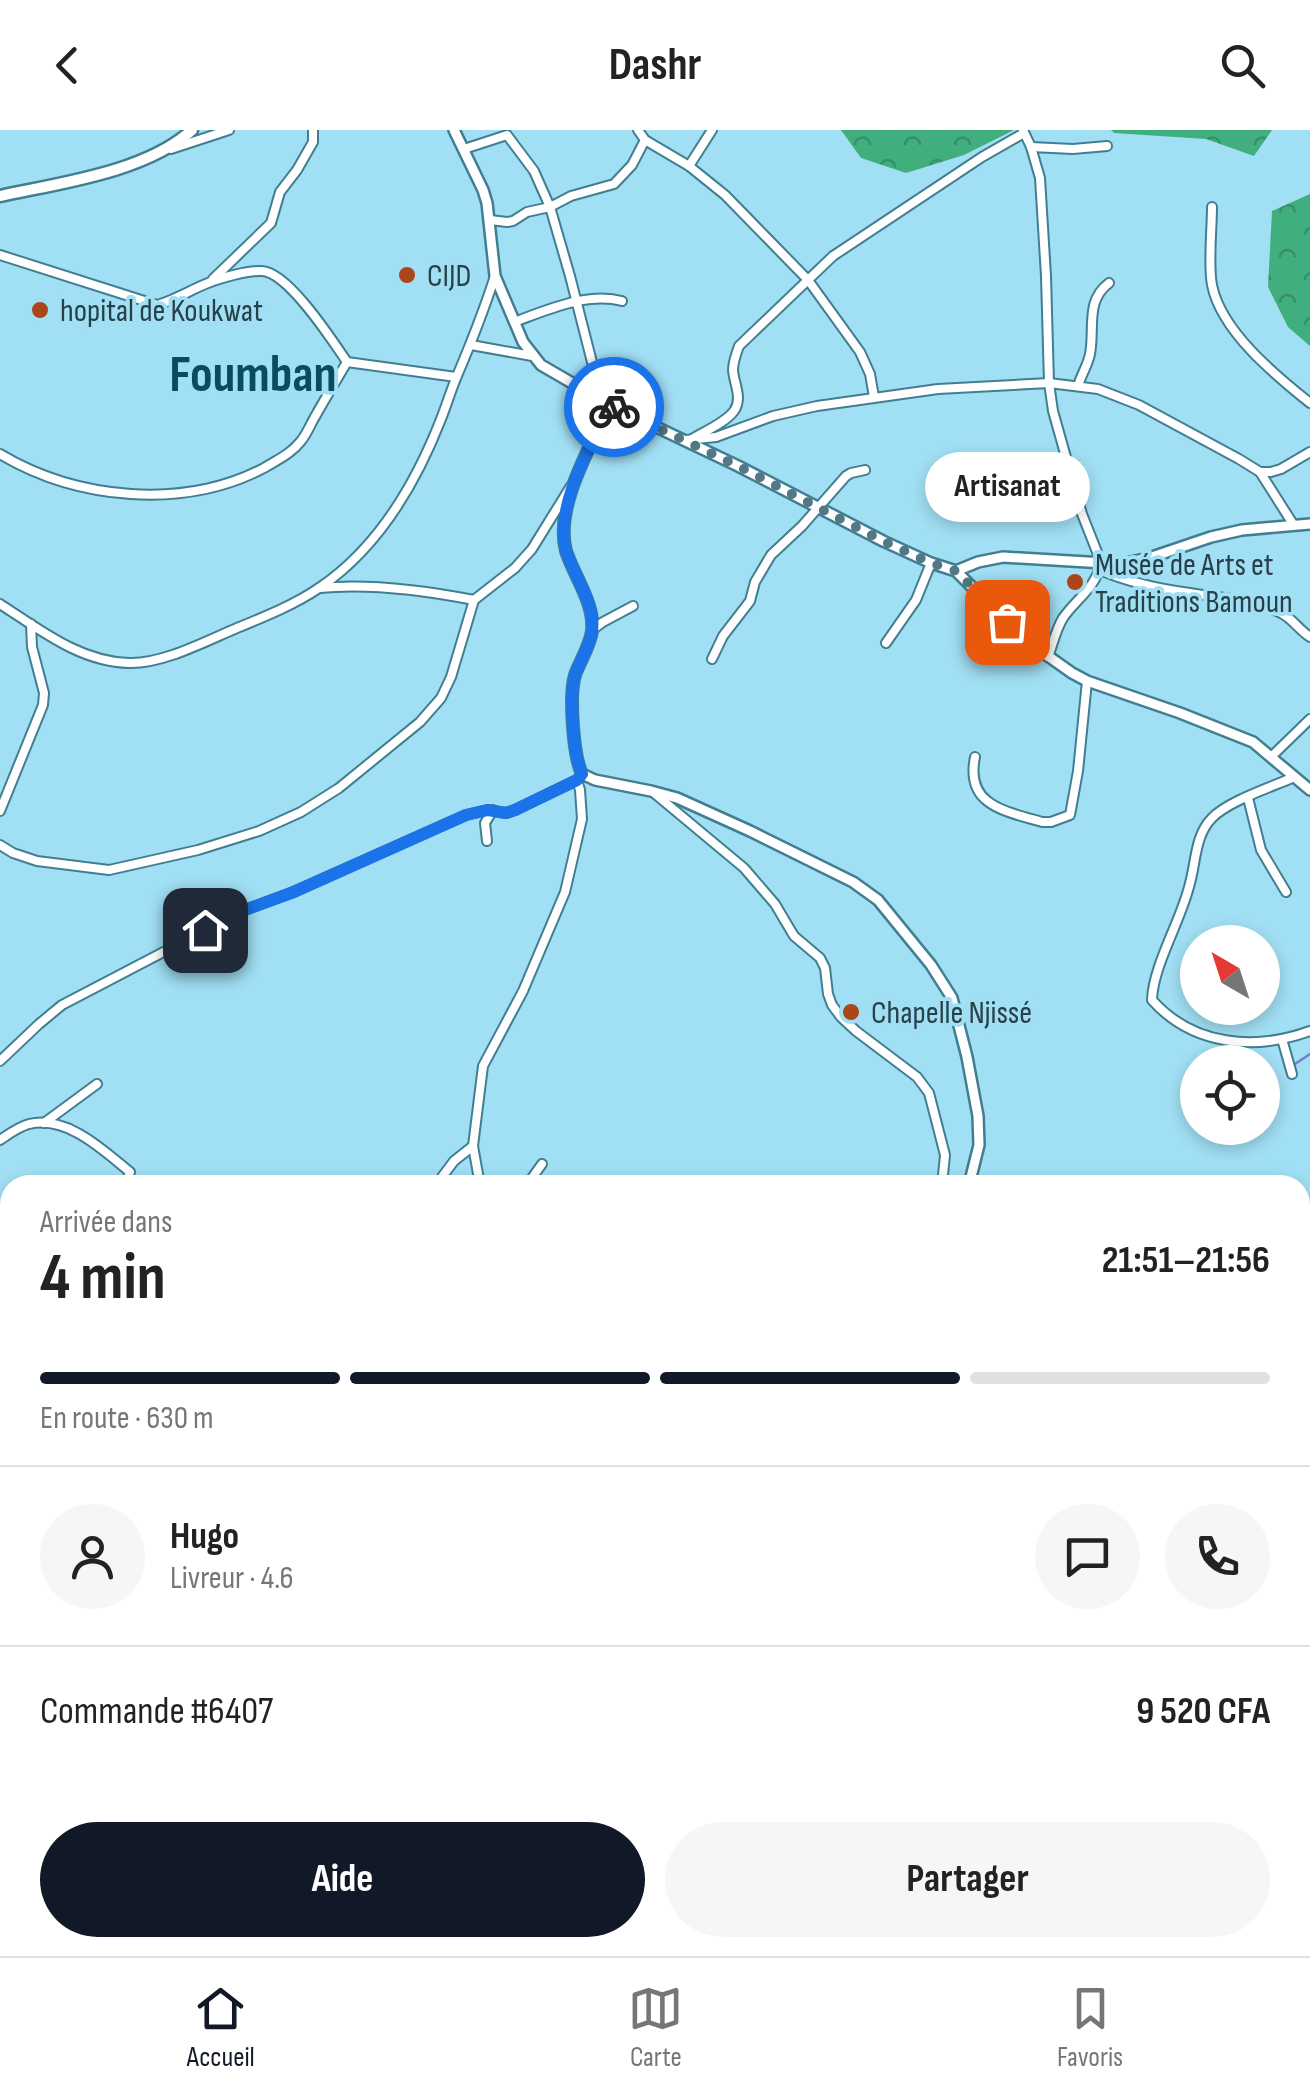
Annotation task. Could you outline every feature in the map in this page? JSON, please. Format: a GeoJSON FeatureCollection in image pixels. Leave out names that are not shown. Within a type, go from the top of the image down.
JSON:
{"type":"FeatureCollection","features":[{"type":"Feature","properties":{"kind":"main road"},"geometry":{"type":"LineString","coordinates":[[0,196],[110,170],[162,152],[192,130]]}},
{"type":"Feature","properties":{"kind":"street"},"geometry":{"type":"LineString","coordinates":[[162,152],[229,130]]}},
{"type":"Feature","properties":{"kind":"street"},"geometry":{"type":"LineString","coordinates":[[209,282],[270,224],[280,192],[313,142],[313,130]]}},
{"type":"Feature","properties":{"kind":"street"},"geometry":{"type":"LineString","coordinates":[[454,130],[483,190],[495,276],[514,322],[540,366],[883,541],[956,571],[1048,657],[1087,682],[1237,734],[1253,742],[1310,790]]}},
{"type":"Feature","properties":{"kind":"street"},"geometry":{"type":"LineString","coordinates":[[638,130],[645,140],[689,166],[725,195],[808,280],[860,352],[870,374],[874,398]]}},
{"type":"Feature","properties":{"kind":"street"},"geometry":{"type":"LineString","coordinates":[[689,166],[712,130]]}},
{"type":"Feature","properties":{"kind":"street"},"geometry":{"type":"LineString","coordinates":[[689,440],[736,409],[733,372],[739,346],[834,256],[1024,131],[1040,178],[1053,411],[1100,566],[1118,578],[1158,588],[1265,607],[1289,618],[1310,637]]}},
{"type":"Feature","properties":{"kind":"street"},"geometry":{"type":"LineString","coordinates":[[464,148],[506,135],[534,172],[550,208],[594,370],[589,393]]}},
{"type":"Feature","properties":{"kind":"street"},"geometry":{"type":"LineString","coordinates":[[490,220],[506,222],[614,184],[632,165],[645,140]]}},
{"type":"Feature","properties":{"kind":"street"},"geometry":{"type":"LineString","coordinates":[[1031,147],[1107,146]]}},
{"type":"Feature","properties":{"kind":"street"},"geometry":{"type":"LineString","coordinates":[[1212,207],[1211,274],[1216,299],[1233,328],[1258,357],[1310,403]]}},
{"type":"Feature","properties":{"kind":"street"},"geometry":{"type":"LineString","coordinates":[[0,255],[156,305],[209,282],[265,271],[278,277],[322,324],[347,362],[456,378]]}},
{"type":"Feature","properties":{"kind":"street"},"geometry":{"type":"LineString","coordinates":[[0,604],[65,644],[96,658],[131,664],[198,645],[319,588],[363,550],[393,513],[440,422],[495,276]]}},
{"type":"Feature","properties":{"kind":"street"},"geometry":{"type":"LineString","coordinates":[[1078,386],[1091,348],[1094,303],[1098,291],[1108,283]]}},
{"type":"Feature","properties":{"kind":"street"},"geometry":{"type":"LineString","coordinates":[[514,322],[576,302],[606,297],[622,301]]}},
{"type":"Feature","properties":{"kind":"street"},"geometry":{"type":"LineString","coordinates":[[471,345],[532,356]]}},
{"type":"Feature","properties":{"kind":"street"},"geometry":{"type":"LineString","coordinates":[[0,454],[64,484],[140,494],[207,490],[243,479],[284,457],[302,441],[347,362]]}},
{"type":"Feature","properties":{"kind":"street"},"geometry":{"type":"LineString","coordinates":[[689,440],[716,437],[786,413],[874,398],[964,386],[1078,386],[1098,389],[1139,405],[1240,459],[1260,472],[1293,524]]}},
{"type":"Feature","properties":{"kind":"street"},"geometry":{"type":"LineString","coordinates":[[0,845],[38,862],[109,870],[198,850],[258,831],[339,788],[420,722],[441,698],[474,600],[515,568],[532,549],[572,484],[610,405]]}},
{"type":"Feature","properties":{"kind":"street"},"geometry":{"type":"LineString","coordinates":[[1260,472],[1282,469],[1310,452]]}},
{"type":"Feature","properties":{"kind":"street"},"geometry":{"type":"LineString","coordinates":[[712,659],[723,636],[750,601],[755,582],[771,555],[846,476],[864,470]]}},
{"type":"Feature","properties":{"kind":"street"},"geometry":{"type":"LineString","coordinates":[[478,1175],[473,1146],[484,1066],[523,991],[565,892],[582,819],[572,696],[573,681],[592,630],[590,612],[564,540],[572,484]]}},
{"type":"Feature","properties":{"kind":"street"},"geometry":{"type":"LineString","coordinates":[[956,571],[1002,557],[1100,566],[1134,562],[1242,530],[1310,524]]}},
{"type":"Feature","properties":{"kind":"street"},"geometry":{"type":"LineString","coordinates":[[886,643],[916,600],[931,563]]}},
{"type":"Feature","properties":{"kind":"street"},"geometry":{"type":"LineString","coordinates":[[1048,657],[1060,622],[1088,591],[1100,566]]}},
{"type":"Feature","properties":{"kind":"street"},"geometry":{"type":"LineString","coordinates":[[319,588],[428,591],[474,600]]}},
{"type":"Feature","properties":{"kind":"street"},"geometry":{"type":"LineString","coordinates":[[592,630],[633,606]]}},
{"type":"Feature","properties":{"kind":"street"},"geometry":{"type":"LineString","coordinates":[[0,811],[43,705],[31,624]]}},
{"type":"Feature","properties":{"kind":"street"},"geometry":{"type":"LineString","coordinates":[[976,757],[974,782],[986,801],[1042,822],[1070,816],[1087,682]]}},
{"type":"Feature","properties":{"kind":"street"},"geometry":{"type":"LineString","coordinates":[[1272,757],[1310,719]]}},
{"type":"Feature","properties":{"kind":"street"},"geometry":{"type":"LineString","coordinates":[[0,1062],[62,1005],[242,911],[294,892],[466,815],[515,810],[579,777],[676,798],[853,882],[878,900],[946,986],[959,1020],[978,1116],[979,1145],[972,1175]]}},
{"type":"Feature","properties":{"kind":"street"},"geometry":{"type":"LineString","coordinates":[[1294,777],[1226,807],[1208,822],[1152,1000],[1186,1025],[1222,1040],[1251,1043],[1310,1031]]}},
{"type":"Feature","properties":{"kind":"street"},"geometry":{"type":"LineString","coordinates":[[651,790],[744,868],[794,936],[820,958],[828,994],[841,1017],[902,1064],[930,1094],[944,1155],[943,1175]]}},
{"type":"Feature","properties":{"kind":"street"},"geometry":{"type":"LineString","coordinates":[[1248,798],[1261,850],[1286,892]]}},
{"type":"Feature","properties":{"kind":"street"},"geometry":{"type":"LineString","coordinates":[[488,841],[486,823],[493,810]]}},
{"type":"Feature","properties":{"kind":"street"},"geometry":{"type":"LineString","coordinates":[[1282,1039],[1292,1074]]}},
{"type":"Feature","properties":{"kind":"street"},"geometry":{"type":"LineString","coordinates":[[44,1123],[97,1084]]}},
{"type":"Feature","properties":{"kind":"street"},"geometry":{"type":"LineString","coordinates":[[0,1140],[22,1126],[44,1123],[79,1134],[130,1172],[129,1175]]}},
{"type":"Feature","properties":{"kind":"street"},"geometry":{"type":"LineString","coordinates":[[444,1175],[473,1146]]}},
{"type":"Feature","properties":{"kind":"street"},"geometry":{"type":"LineString","coordinates":[[534,1175],[542,1164]]}},
{"type":"Feature","properties":{"kind":"green space"},"geometry":{"type":"Polygon","coordinates":[[[841,130],[1014,130],[964,155],[906,173],[861,158],[841,130]]]}},
{"type":"Feature","properties":{"kind":"green space"},"geometry":{"type":"Polygon","coordinates":[[[1111,130],[1272,130],[1254,156],[1206,139],[1111,130]]]}},
{"type":"Feature","properties":{"kind":"green space"},"geometry":{"type":"Polygon","coordinates":[[[1310,194],[1310,346],[1288,327],[1268,287],[1272,211],[1310,194]]]}},
{"type":"Feature","properties":{"kind":"waterway"},"geometry":{"type":"LineString","coordinates":[[1295,1064],[1310,1054]]}},
{"type":"Feature","properties":{"kind":"way so far"},"geometry":{"type":"LineString","coordinates":[[614,407],[883,541],[956,571],[1007,622]]}},
{"type":"Feature","properties":{"kind":"place","name":"CIJD"},"geometry":{"type":"Point","coordinates":[407,275]}},
{"type":"Feature","properties":{"kind":"place","name":"hopital de Koukwat"},"geometry":{"type":"Point","coordinates":[40,310]}},
{"type":"Feature","properties":{"kind":"place","name":"Musée de Arts et Traditions Bamoun"},"geometry":{"type":"Point","coordinates":[1075,582]}},
{"type":"Feature","properties":{"kind":"place","name":"Artisanat"},"geometry":{"type":"Point","coordinates":[1007,622]}},
{"type":"Feature","properties":{"kind":"place","name":"Chapelle Njissé"},"geometry":{"type":"Point","coordinates":[851,1012]}},
{"type":"Feature","properties":{"kind":"district","name":"Foumban"},"geometry":{"type":"Point","coordinates":[253,373]}},
{"type":"Feature","properties":{"kind":"route"},"geometry":{"type":"LineString","coordinates":[[205,930],[466,815],[515,810],[582,774],[572,696],[573,681],[590,639],[592,617],[567,554],[565,526],[572,484],[610,405],[614,407]]}}]}
